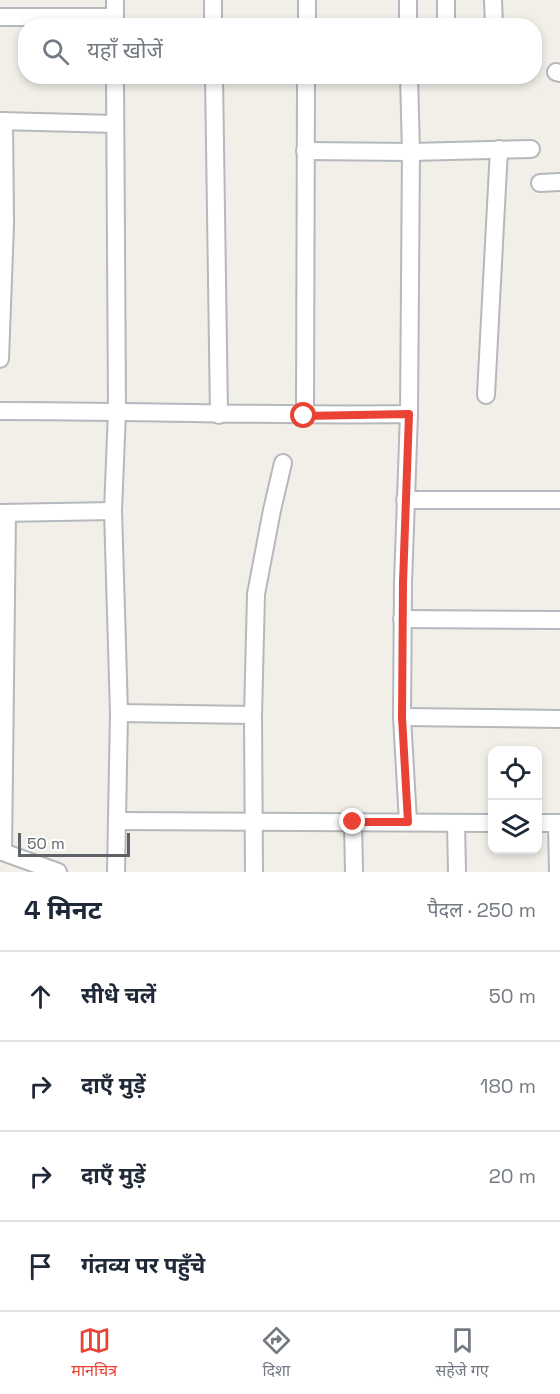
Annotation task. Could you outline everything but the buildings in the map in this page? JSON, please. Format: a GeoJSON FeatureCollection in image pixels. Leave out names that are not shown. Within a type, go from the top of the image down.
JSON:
{"type":"FeatureCollection","features":[{"type":"Feature","properties":{"kind":"street"},"geometry":{"type":"LineString","coordinates":[[213,0],[213,18]]}},
{"type":"Feature","properties":{"kind":"street"},"geometry":{"type":"LineString","coordinates":[[307,0],[307,18]]}},
{"type":"Feature","properties":{"kind":"street"},"geometry":{"type":"LineString","coordinates":[[408,0],[408,18]]}},
{"type":"Feature","properties":{"kind":"street"},"geometry":{"type":"LineString","coordinates":[[446,0],[446,18]]}},
{"type":"Feature","properties":{"kind":"street"},"geometry":{"type":"LineString","coordinates":[[493,0],[494,18]]}},
{"type":"Feature","properties":{"kind":"street"},"geometry":{"type":"LineString","coordinates":[[0,17],[115,14]]}},
{"type":"Feature","properties":{"kind":"street"},"geometry":{"type":"LineString","coordinates":[[115,84],[117,411],[113,511],[119,714],[116,872]]}},
{"type":"Feature","properties":{"kind":"street"},"geometry":{"type":"LineString","coordinates":[[214,84],[219,415]]}},
{"type":"Feature","properties":{"kind":"street"},"geometry":{"type":"LineString","coordinates":[[304,416],[306,84]]}},
{"type":"Feature","properties":{"kind":"street"},"geometry":{"type":"LineString","coordinates":[[408,822],[402,717],[402,619],[409,414],[411,152],[409,84]]}},
{"type":"Feature","properties":{"kind":"street"},"geometry":{"type":"LineString","coordinates":[[0,359],[3,224],[2,121],[115,124]]}},
{"type":"Feature","properties":{"kind":"street"},"geometry":{"type":"LineString","coordinates":[[486,395],[499,149]]}},
{"type":"Feature","properties":{"kind":"street"},"geometry":{"type":"LineString","coordinates":[[304,151],[411,152],[531,149]]}},
{"type":"Feature","properties":{"kind":"street"},"geometry":{"type":"LineString","coordinates":[[540,183],[560,182]]}},
{"type":"Feature","properties":{"kind":"street"},"geometry":{"type":"LineString","coordinates":[[0,411],[117,411],[304,416],[409,414]]}},
{"type":"Feature","properties":{"kind":"street"},"geometry":{"type":"LineString","coordinates":[[254,872],[253,715],[256,594],[283,463]]}},
{"type":"Feature","properties":{"kind":"street"},"geometry":{"type":"LineString","coordinates":[[405,500],[560,500]]}},
{"type":"Feature","properties":{"kind":"street"},"geometry":{"type":"LineString","coordinates":[[58,872],[2,851],[3,513],[113,511]]}},
{"type":"Feature","properties":{"kind":"street"},"geometry":{"type":"LineString","coordinates":[[402,619],[560,620]]}},
{"type":"Feature","properties":{"kind":"street"},"geometry":{"type":"LineString","coordinates":[[119,714],[253,715]]}},
{"type":"Feature","properties":{"kind":"street"},"geometry":{"type":"LineString","coordinates":[[402,717],[560,719]]}},
{"type":"Feature","properties":{"kind":"street"},"geometry":{"type":"LineString","coordinates":[[118,821],[488,823]]}},
{"type":"Feature","properties":{"kind":"street"},"geometry":{"type":"LineString","coordinates":[[353,822],[354,872]]}},
{"type":"Feature","properties":{"kind":"street"},"geometry":{"type":"LineString","coordinates":[[456,823],[458,872]]}},
{"type":"Feature","properties":{"kind":"street"},"geometry":{"type":"LineString","coordinates":[[542,823],[559,823],[558,872]]}},
{"type":"Feature","properties":{"kind":"route"},"geometry":{"type":"LineString","coordinates":[[304,416],[409,414],[403,583],[402,717],[408,822],[353,822]]}}]}
